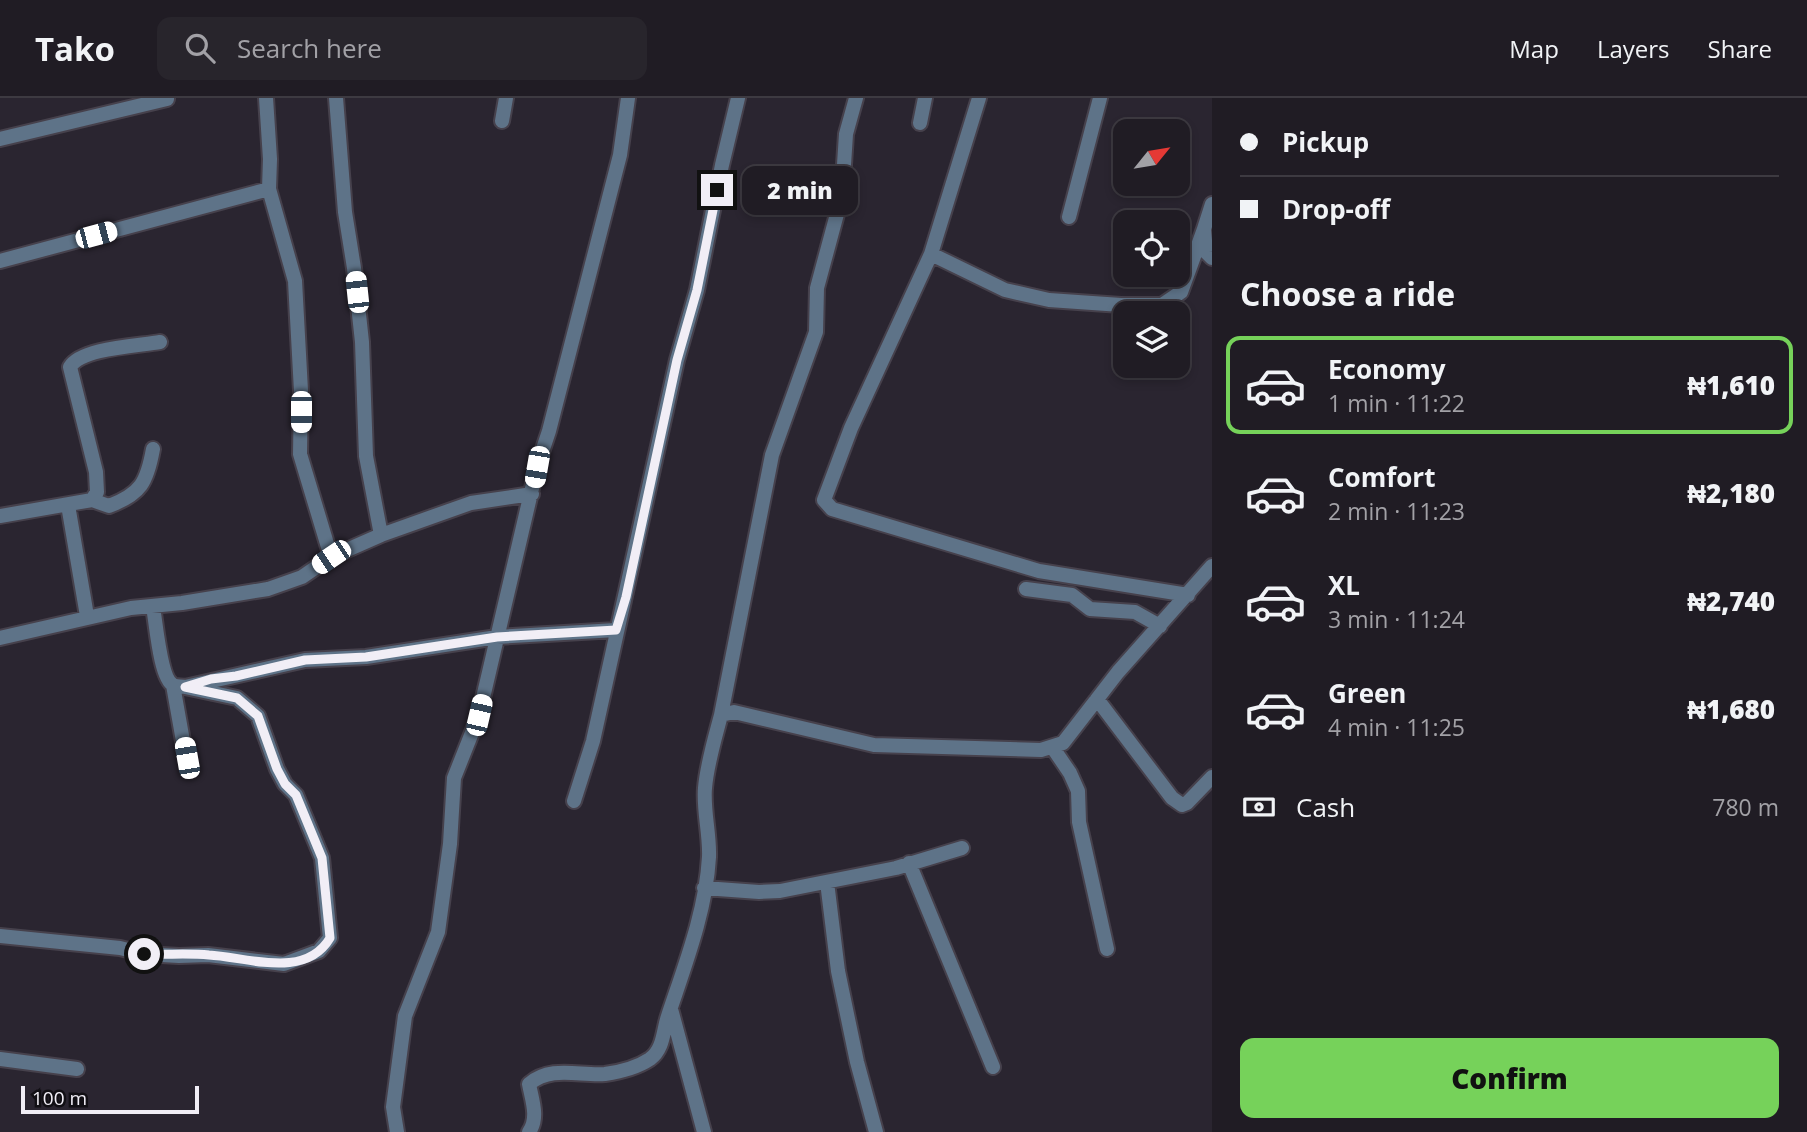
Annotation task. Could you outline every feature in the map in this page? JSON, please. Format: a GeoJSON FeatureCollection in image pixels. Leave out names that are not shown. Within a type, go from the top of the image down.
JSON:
{"type":"FeatureCollection","features":[{"type":"Feature","properties":{"kind":"street"},"geometry":{"type":"LineString","coordinates":[[266,98],[269,189],[295,281],[301,391],[300,454],[331,557]]}},
{"type":"Feature","properties":{"kind":"street"},"geometry":{"type":"LineString","coordinates":[[337,98],[345,212],[355,268],[362,342],[366,456],[381,535]]}},
{"type":"Feature","properties":{"kind":"street"},"geometry":{"type":"LineString","coordinates":[[502,121],[506,98]]}},
{"type":"Feature","properties":{"kind":"street"},"geometry":{"type":"LineString","coordinates":[[397,1132],[394,1107],[405,1016],[438,932],[450,844],[454,778],[479,715],[537,467],[620,155],[628,98]]}},
{"type":"Feature","properties":{"kind":"street"},"geometry":{"type":"LineString","coordinates":[[574,801],[593,741],[677,360],[697,290],[738,98]]}},
{"type":"Feature","properties":{"kind":"street"},"geometry":{"type":"LineString","coordinates":[[529,1132],[534,1125],[534,1109],[529,1084],[539,1075],[551,1072],[607,1074],[653,1057],[661,1046],[670,1007],[688,959],[704,888],[709,858],[705,788],[772,455],[816,332],[817,288],[837,214],[843,180],[846,134],[856,98]]}},
{"type":"Feature","properties":{"kind":"street"},"geometry":{"type":"LineString","coordinates":[[920,123],[925,98]]}},
{"type":"Feature","properties":{"kind":"street"},"geometry":{"type":"LineString","coordinates":[[979,98],[931,254],[851,428],[824,500],[832,509],[1038,571],[1188,595]]}},
{"type":"Feature","properties":{"kind":"street"},"geometry":{"type":"LineString","coordinates":[[1069,217],[1100,98]]}},
{"type":"Feature","properties":{"kind":"street"},"geometry":{"type":"LineString","coordinates":[[0,139],[167,99]]}},
{"type":"Feature","properties":{"kind":"street"},"geometry":{"type":"LineString","coordinates":[[0,261],[269,189]]}},
{"type":"Feature","properties":{"kind":"street"},"geometry":{"type":"LineString","coordinates":[[931,254],[1005,290],[1049,300],[1161,305],[1181,292],[1212,204]]}},
{"type":"Feature","properties":{"kind":"street"},"geometry":{"type":"LineString","coordinates":[[1204,229],[1206,252],[1212,258]]}},
{"type":"Feature","properties":{"kind":"street"},"geometry":{"type":"LineString","coordinates":[[92,500],[97,492],[96,472],[70,367],[74,360],[87,354],[160,342]]}},
{"type":"Feature","properties":{"kind":"street"},"geometry":{"type":"LineString","coordinates":[[0,516],[92,500],[109,506],[134,495],[146,475],[153,449]]}},
{"type":"Feature","properties":{"kind":"street"},"geometry":{"type":"LineString","coordinates":[[0,638],[131,608],[268,589],[302,577],[331,557],[381,535],[471,503],[532,494]]}},
{"type":"Feature","properties":{"kind":"street"},"geometry":{"type":"LineString","coordinates":[[68,505],[88,616]]}},
{"type":"Feature","properties":{"kind":"street"},"geometry":{"type":"LineString","coordinates":[[721,715],[734,712],[874,745],[1041,750],[1053,748],[1063,743],[1097,699],[1212,566]]}},
{"type":"Feature","properties":{"kind":"street"},"geometry":{"type":"LineString","coordinates":[[1026,589],[1072,595],[1090,609],[1135,612],[1160,626]]}},
{"type":"Feature","properties":{"kind":"street"},"geometry":{"type":"LineString","coordinates":[[0,936],[120,948],[144,954],[208,954],[284,964],[301,960],[319,951],[330,938],[322,858],[296,795],[285,784],[277,769],[258,716],[237,698],[179,686],[167,678],[161,659],[153,607]]}},
{"type":"Feature","properties":{"kind":"street"},"geometry":{"type":"LineString","coordinates":[[179,686],[305,660],[366,657],[497,637],[616,630]]}},
{"type":"Feature","properties":{"kind":"street"},"geometry":{"type":"LineString","coordinates":[[179,686],[187,758]]}},
{"type":"Feature","properties":{"kind":"street"},"geometry":{"type":"LineString","coordinates":[[1097,699],[1172,799],[1182,805],[1187,803],[1212,777]]}},
{"type":"Feature","properties":{"kind":"street"},"geometry":{"type":"LineString","coordinates":[[1053,748],[1070,773],[1078,791],[1079,822],[1108,949]]}},
{"type":"Feature","properties":{"kind":"street"},"geometry":{"type":"LineString","coordinates":[[704,888],[759,892],[827,882],[896,868],[962,848]]}},
{"type":"Feature","properties":{"kind":"street"},"geometry":{"type":"LineString","coordinates":[[909,863],[993,1067]]}},
{"type":"Feature","properties":{"kind":"street"},"geometry":{"type":"LineString","coordinates":[[827,882],[838,971],[876,1132]]}},
{"type":"Feature","properties":{"kind":"street"},"geometry":{"type":"LineString","coordinates":[[670,1007],[704,1132]]}},
{"type":"Feature","properties":{"kind":"street"},"geometry":{"type":"LineString","coordinates":[[0,1059],[77,1069]]}},
{"type":"Feature","properties":{"kind":"route"},"geometry":{"type":"LineString","coordinates":[[144,954],[208,954],[284,964],[301,960],[319,951],[330,938],[322,858],[296,795],[285,784],[277,769],[258,716],[237,698],[185,687],[305,660],[366,657],[497,637],[616,630],[626,597],[677,360],[697,290],[717,190]]}}]}
